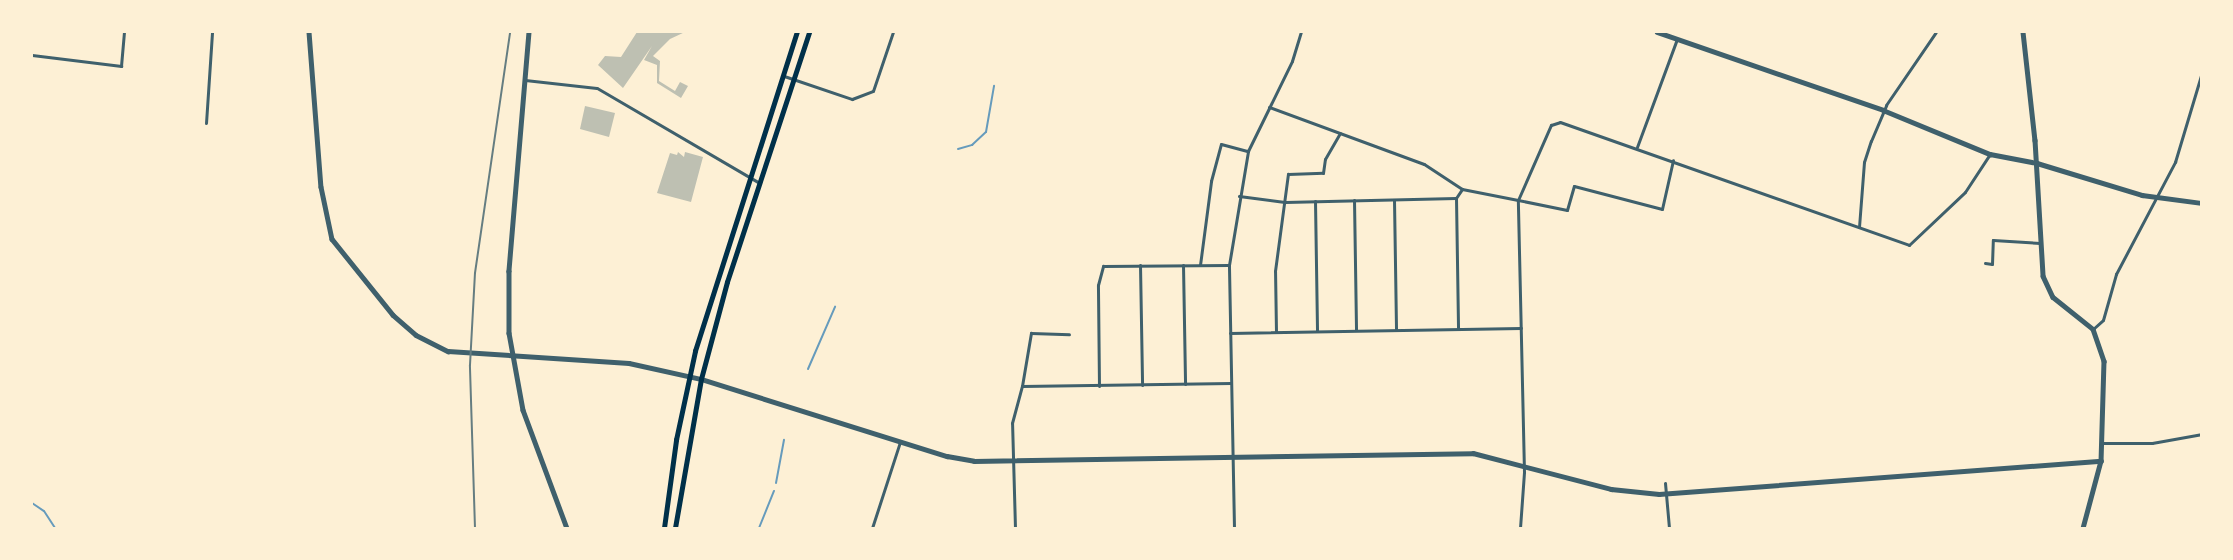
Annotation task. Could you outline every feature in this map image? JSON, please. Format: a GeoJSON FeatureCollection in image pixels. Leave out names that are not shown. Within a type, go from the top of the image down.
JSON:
{"type":"FeatureCollection","features":[{"type":"Feature","properties":{"kind":"main road"},"geometry":{"type":"LineString","coordinates":[[664,528],[689,376],[748,176],[797,32]]}},
{"type":"Feature","properties":{"kind":"main road"},"geometry":{"type":"LineString","coordinates":[[675,528],[701,379],[758,182],[809,32]]}},
{"type":"Feature","properties":{"kind":"street"},"geometry":{"type":"LineString","coordinates":[[32,55],[121,66],[124,32]]}},
{"type":"Feature","properties":{"kind":"street"},"geometry":{"type":"LineString","coordinates":[[206,123],[212,32]]}},
{"type":"Feature","properties":{"kind":"street"},"geometry":{"type":"LineString","coordinates":[[309,32],[321,187],[332,239],[359,276],[404,326],[435,345],[461,353],[484,356],[594,357],[689,376],[959,459],[1015,461],[1473,453],[1523,463],[1611,489],[1659,494],[2101,461]]}},
{"type":"Feature","properties":{"kind":"street"},"geometry":{"type":"LineString","coordinates":[[529,32],[508,271],[511,356],[523,410],[567,528]]}},
{"type":"Feature","properties":{"kind":"street"},"geometry":{"type":"LineString","coordinates":[[782,75],[852,99],[873,91],[893,32]]}},
{"type":"Feature","properties":{"kind":"street"},"geometry":{"type":"LineString","coordinates":[[1234,528],[1229,265],[1248,151],[1301,32]]}},
{"type":"Feature","properties":{"kind":"street"},"geometry":{"type":"LineString","coordinates":[[1657,32],[1883,110],[1990,154],[2037,163],[2156,197],[2202,202]]}},
{"type":"Feature","properties":{"kind":"street"},"geometry":{"type":"LineString","coordinates":[[1858,227],[1864,162],[1883,110],[1936,32]]}},
{"type":"Feature","properties":{"kind":"street"},"geometry":{"type":"LineString","coordinates":[[2022,32],[2037,163],[2043,276],[2050,292],[2093,329],[2104,361],[2101,461],[2083,528]]}},
{"type":"Feature","properties":{"kind":"street"},"geometry":{"type":"LineString","coordinates":[[1637,147],[1677,39]]}},
{"type":"Feature","properties":{"kind":"street"},"geometry":{"type":"LineString","coordinates":[[2093,329],[2103,320],[2112,283],[2179,150],[2202,72]]}},
{"type":"Feature","properties":{"kind":"street"},"geometry":{"type":"LineString","coordinates":[[525,80],[597,88],[758,182]]}},
{"type":"Feature","properties":{"kind":"street"},"geometry":{"type":"LineString","coordinates":[[1269,107],[1298,121],[1340,132],[1431,167],[1462,189],[1567,210],[1574,186],[1662,209],[1673,160]]}},
{"type":"Feature","properties":{"kind":"street"},"geometry":{"type":"LineString","coordinates":[[1520,528],[1523,463],[1518,200],[1553,123],[1637,147],[1858,227],[1912,244],[1965,192],[1990,154]]}},
{"type":"Feature","properties":{"kind":"street"},"geometry":{"type":"LineString","coordinates":[[1276,332],[1275,271],[1288,174],[1323,173],[1325,159],[1340,132]]}},
{"type":"Feature","properties":{"kind":"street"},"geometry":{"type":"LineString","coordinates":[[1200,265],[1210,182],[1221,144],[1248,151]]}},
{"type":"Feature","properties":{"kind":"street"},"geometry":{"type":"LineString","coordinates":[[1458,329],[1456,198],[1462,189]]}},
{"type":"Feature","properties":{"kind":"street"},"geometry":{"type":"LineString","coordinates":[[1239,196],[1285,202],[1456,198]]}},
{"type":"Feature","properties":{"kind":"street"},"geometry":{"type":"LineString","coordinates":[[1354,200],[1356,331]]}},
{"type":"Feature","properties":{"kind":"street"},"geometry":{"type":"LineString","coordinates":[[1394,200],[1396,330]]}},
{"type":"Feature","properties":{"kind":"street"},"geometry":{"type":"LineString","coordinates":[[1315,201],[1317,331]]}},
{"type":"Feature","properties":{"kind":"street"},"geometry":{"type":"LineString","coordinates":[[1985,263],[1992,264],[1993,240],[2040,243]]}},
{"type":"Feature","properties":{"kind":"street"},"geometry":{"type":"LineString","coordinates":[[1140,265],[1142,385]]}},
{"type":"Feature","properties":{"kind":"street"},"geometry":{"type":"LineString","coordinates":[[1183,265],[1185,384]]}},
{"type":"Feature","properties":{"kind":"street"},"geometry":{"type":"LineString","coordinates":[[1099,386],[1098,285],[1103,266],[1229,265]]}},
{"type":"Feature","properties":{"kind":"street"},"geometry":{"type":"LineString","coordinates":[[1230,333],[1521,328]]}},
{"type":"Feature","properties":{"kind":"street"},"geometry":{"type":"LineString","coordinates":[[1015,528],[1015,461],[1012,423],[1022,386],[1031,333],[1069,334]]}},
{"type":"Feature","properties":{"kind":"street"},"geometry":{"type":"LineString","coordinates":[[1022,386],[1230,383]]}},
{"type":"Feature","properties":{"kind":"street"},"geometry":{"type":"LineString","coordinates":[[2103,443],[2152,443],[2202,434]]}},
{"type":"Feature","properties":{"kind":"street"},"geometry":{"type":"LineString","coordinates":[[872,528],[900,442]]}},
{"type":"Feature","properties":{"kind":"street"},"geometry":{"type":"LineString","coordinates":[[1665,483],[1669,528]]}},
{"type":"Feature","properties":{"kind":"building"},"geometry":{"type":"Polygon","coordinates":[[[637,32],[685,32],[670,39],[653,56],[660,61],[659,81],[675,91],[680,82],[688,86],[681,98],[657,83],[657,65],[644,60],[652,46],[623,88],[598,65],[605,56],[621,57],[637,32]]]}},
{"type":"Feature","properties":{"kind":"building"},"geometry":{"type":"Polygon","coordinates":[[[585,106],[615,113],[609,137],[580,129],[585,106]]]}},
{"type":"Feature","properties":{"kind":"building"},"geometry":{"type":"Polygon","coordinates":[[[678,152],[684,157],[685,152],[703,157],[691,202],[657,193],[670,153],[677,155],[678,152]]]}},
{"type":"Feature","properties":{"kind":"waterway"},"geometry":{"type":"LineString","coordinates":[[958,149],[972,145],[986,132],[994,86]]}},
{"type":"Feature","properties":{"kind":"waterway"},"geometry":{"type":"LineString","coordinates":[[808,369],[835,307]]}},
{"type":"Feature","properties":{"kind":"waterway"},"geometry":{"type":"LineString","coordinates":[[776,483],[784,440]]}},
{"type":"Feature","properties":{"kind":"waterway"},"geometry":{"type":"LineString","coordinates":[[759,528],[774,491]]}},
{"type":"Feature","properties":{"kind":"waterway"},"geometry":{"type":"LineString","coordinates":[[32,503],[44,511],[55,528]]}},
{"type":"Feature","properties":{"kind":"railway"},"geometry":{"type":"LineString","coordinates":[[475,528],[470,365],[475,273],[510,32]]}}]}
